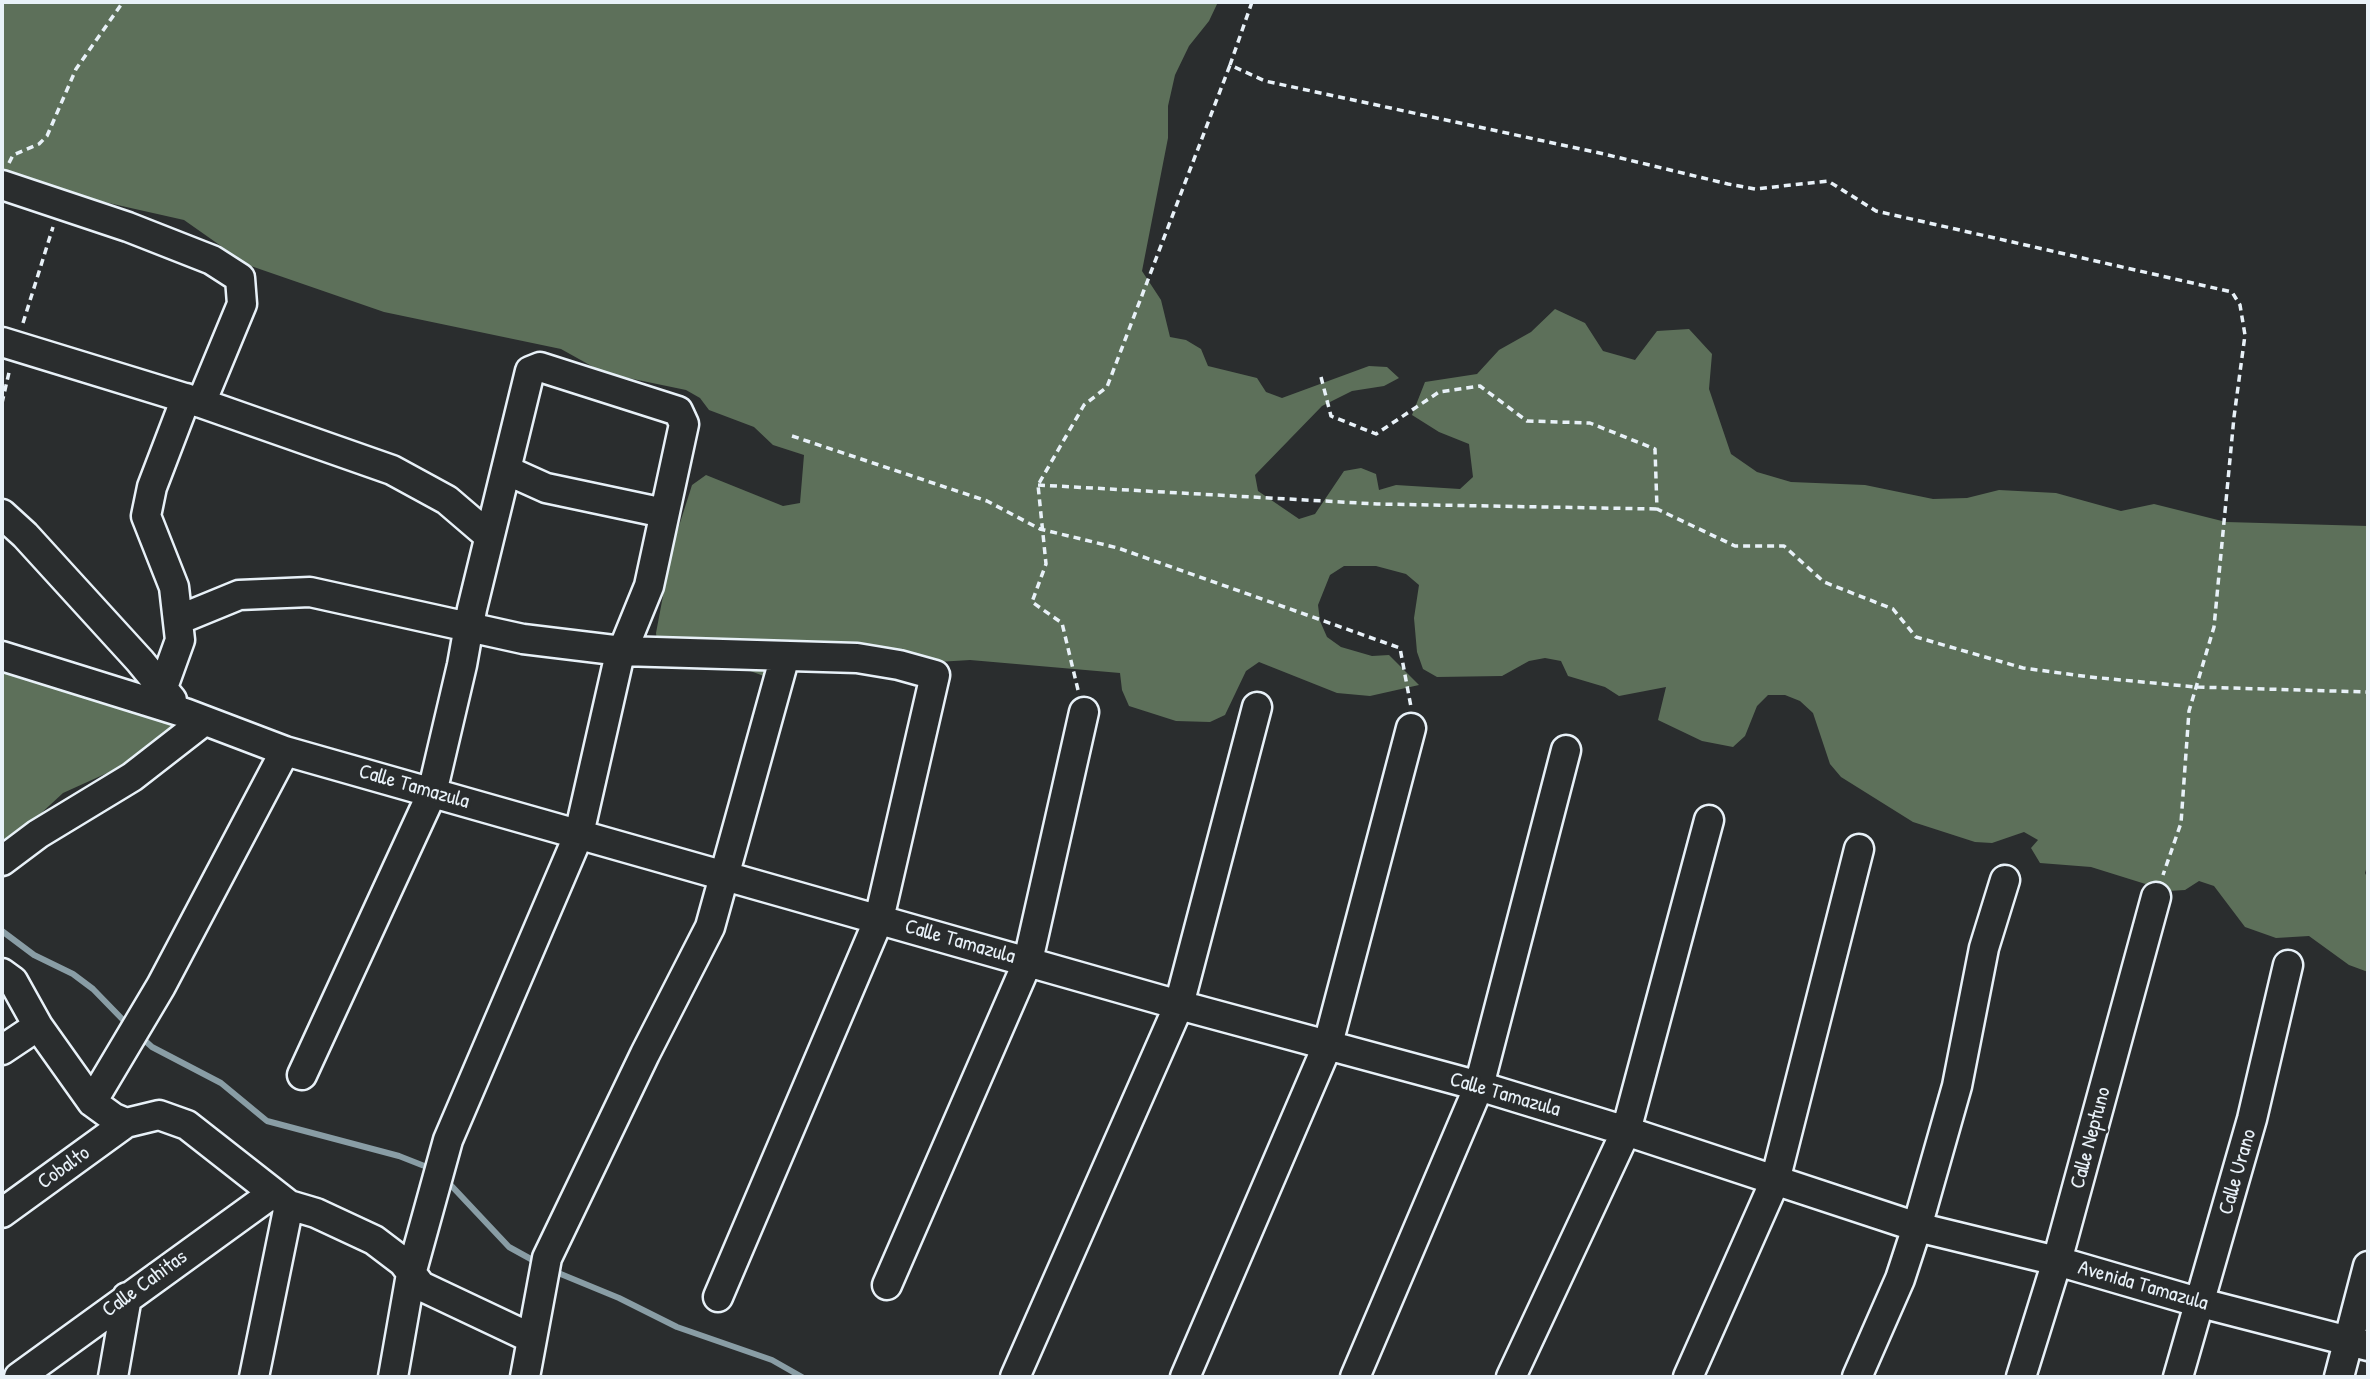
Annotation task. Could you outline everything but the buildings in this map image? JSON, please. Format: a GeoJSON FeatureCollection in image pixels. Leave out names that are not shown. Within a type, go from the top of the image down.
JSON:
{"type":"FeatureCollection","features":[{"type":"Feature","properties":{"kind":"street"},"geometry":{"type":"LineString","coordinates":[[2,185],[212,260],[240,278],[242,304],[152,486],[146,516],[174,587],[180,640],[162,690]]}},
{"type":"Feature","properties":{"kind":"street"},"geometry":{"type":"LineString","coordinates":[[8,345],[194,400],[412,479],[464,512],[489,536]]}},
{"type":"Feature","properties":{"kind":"street"},"geometry":{"type":"LineString","coordinates":[[302,1075],[432,793],[489,536],[530,371],[540,367],[678,411],[684,424],[645,598],[622,651],[579,834],[508,1006],[448,1140],[411,1274],[393,1377]]}},
{"type":"Feature","properties":{"kind":"street"},"geometry":{"type":"LineString","coordinates":[[506,470],[546,488],[664,513]]}},
{"type":"Feature","properties":{"kind":"street"},"geometry":{"type":"LineString","coordinates":[[2,514],[25,535],[140,661],[162,690],[195,717],[132,777],[38,834],[2,861]]}},
{"type":"Feature","properties":{"kind":"street"},"geometry":{"type":"LineString","coordinates":[[178,620],[239,595],[310,593],[469,625],[523,639],[622,651],[857,658],[899,665],[935,675],[879,919],[718,1297]]}},
{"type":"Feature","properties":{"kind":"street","name":"Calle Tamazula"},"geometry":{"type":"LineString","coordinates":[[2,656],[195,717],[285,751],[1179,1005],[1479,1086],[1626,1131],[1917,1227]]}},
{"type":"Feature","properties":{"kind":"street"},"geometry":{"type":"LineString","coordinates":[[525,1377],[547,1258],[645,1054],[710,927],[727,877],[785,656]]}},
{"type":"Feature","properties":{"kind":"street"},"geometry":{"type":"LineString","coordinates":[[1015,1377],[1179,1005],[1256,707]]}},
{"type":"Feature","properties":{"kind":"street"},"geometry":{"type":"LineString","coordinates":[[887,1285],[1028,961],[1084,712]]}},
{"type":"Feature","properties":{"kind":"street"},"geometry":{"type":"LineString","coordinates":[[1185,1377],[1328,1044],[1411,728]]}},
{"type":"Feature","properties":{"kind":"street"},"geometry":{"type":"LineString","coordinates":[[1355,1377],[1479,1086],[1566,750]]}},
{"type":"Feature","properties":{"kind":"street"},"geometry":{"type":"LineString","coordinates":[[93,1102],[161,986],[285,751]]}},
{"type":"Feature","properties":{"kind":"street"},"geometry":{"type":"LineString","coordinates":[[1511,1377],[1626,1131],[1709,820]]}},
{"type":"Feature","properties":{"kind":"street"},"geometry":{"type":"LineString","coordinates":[[1688,1377],[1775,1181],[1859,849]]}},
{"type":"Feature","properties":{"kind":"street"},"geometry":{"type":"LineString","coordinates":[[1857,1377],[1900,1279],[1917,1227],[1957,1086],[1981,961],[2006,880]]}},
{"type":"Feature","properties":{"kind":"street","name":"Calle Neptuno"},"geometry":{"type":"LineString","coordinates":[[2021,1377],[2057,1261],[2156,897]]}},
{"type":"Feature","properties":{"kind":"street","name":"Calle Urano"},"geometry":{"type":"LineString","coordinates":[[2178,1377],[2252,1119],[2288,965]]}},
{"type":"Feature","properties":{"kind":"street"},"geometry":{"type":"LineString","coordinates":[[2,973],[13,981],[38,1026],[93,1102],[126,1123],[159,1115],[187,1125],[281,1199],[374,1240],[403,1262],[421,1286],[531,1338]]}},
{"type":"Feature","properties":{"kind":"street"},"geometry":{"type":"LineString","coordinates":[[2,1050],[38,1026]]}},
{"type":"Feature","properties":{"kind":"street","name":"Cobalto"},"geometry":{"type":"LineString","coordinates":[[2,1213],[126,1123]]}},
{"type":"Feature","properties":{"kind":"street"},"geometry":{"type":"LineString","coordinates":[[254,1377],[281,1199]]}},
{"type":"Feature","properties":{"kind":"street","name":"Calle Cahitas"},"geometry":{"type":"LineString","coordinates":[[19,1377],[127,1297],[281,1199]]}},
{"type":"Feature","properties":{"kind":"street","name":"Avenida Tamazula"},"geometry":{"type":"LineString","coordinates":[[1917,1227],[2057,1261],[2201,1303],[2359,1344]]}},
{"type":"Feature","properties":{"kind":"street"},"geometry":{"type":"LineString","coordinates":[[2339,1377],[2359,1344],[2368,1266]]}},
{"type":"Feature","properties":{"kind":"street"},"geometry":{"type":"LineString","coordinates":[[113,1377],[127,1297]]}},
{"type":"Feature","properties":{"kind":"path"},"geometry":{"type":"LineString","coordinates":[[2,185],[13,155],[39,144],[47,136],[76,69],[123,2]]}},
{"type":"Feature","properties":{"kind":"path"},"geometry":{"type":"LineString","coordinates":[[1084,712],[1062,623],[1032,601],[1046,564],[1040,529],[1038,485],[1084,405],[1107,387],[1252,2]]}},
{"type":"Feature","properties":{"kind":"path"},"geometry":{"type":"LineString","coordinates":[[1230,65],[1265,81],[1604,154],[1728,184],[1755,188],[1834,183],[1863,205],[1918,222],[2232,292],[2240,305],[2245,335],[2234,417],[2214,627],[2189,711],[2181,823],[2156,897]]}},
{"type":"Feature","properties":{"kind":"path"},"geometry":{"type":"LineString","coordinates":[[2,403],[8,345],[61,204]]}},
{"type":"Feature","properties":{"kind":"path"},"geometry":{"type":"LineString","coordinates":[[1321,377],[1331,416],[1376,433],[1439,392],[1480,386],[1527,421],[1590,423],[1655,449],[1657,509]]}},
{"type":"Feature","properties":{"kind":"path"},"geometry":{"type":"LineString","coordinates":[[792,436],[987,501],[1040,529],[1118,548],[1400,648],[1412,711],[1411,728]]}},
{"type":"Feature","properties":{"kind":"path"},"geometry":{"type":"LineString","coordinates":[[1038,485],[1377,504],[1657,509],[1735,545],[1784,546],[1824,582],[1893,609],[1916,637],[2023,668],[2196,687],[2368,692]]}},
{"type":"Feature","properties":{"kind":"green space"},"geometry":{"type":"Polygon","coordinates":[[[2,2],[1218,2],[1209,21],[1189,46],[1175,75],[1168,106],[1168,138],[1142,271],[1161,300],[1170,337],[1186,340],[1201,349],[1208,366],[1257,378],[1266,392],[1282,398],[1369,366],[1387,367],[1399,378],[1384,386],[1352,391],[1322,406],[1255,475],[1258,491],[1299,519],[1315,514],[1344,471],[1361,468],[1376,474],[1379,490],[1396,485],[1460,489],[1473,477],[1469,444],[1439,432],[1412,415],[1425,382],[1477,374],[1499,350],[1531,332],[1555,309],[1585,323],[1603,351],[1635,360],[1657,331],[1689,329],[1712,354],[1709,389],[1731,454],[1757,472],[1791,482],[1865,485],[1933,499],[1967,498],[1999,490],[2056,493],[2121,511],[2154,504],[2226,522],[2368,526],[2368,863],[2365,873],[2368,879],[2368,972],[2349,965],[2309,936],[2276,938],[2245,927],[2214,886],[2199,881],[2185,890],[2168,891],[2091,867],[2040,863],[2031,848],[2038,840],[2024,832],[1992,843],[1975,842],[1913,822],[1841,777],[1830,764],[1813,713],[1800,701],[1785,695],[1768,695],[1757,706],[1745,736],[1733,747],[1702,741],[1658,720],[1666,687],[1619,696],[1605,687],[1568,676],[1561,661],[1545,658],[1529,661],[1502,676],[1437,677],[1423,669],[1417,652],[1414,618],[1419,585],[1406,574],[1376,566],[1344,566],[1330,575],[1318,605],[1320,621],[1327,637],[1341,647],[1372,656],[1389,655],[1419,685],[1370,696],[1337,693],[1259,662],[1246,671],[1225,715],[1210,722],[1176,721],[1129,706],[1122,690],[1120,673],[970,660],[921,663],[815,661],[788,678],[772,679],[734,665],[668,667],[658,650],[656,633],[672,548],[692,485],[706,475],[783,506],[800,503],[804,455],[773,445],[754,427],[709,410],[700,398],[686,390],[604,373],[561,349],[384,312],[248,265],[184,220],[2,179],[2,2]]]}},
{"type":"Feature","properties":{"kind":"green space"},"geometry":{"type":"Polygon","coordinates":[[[2,667],[179,718],[167,732],[127,764],[63,793],[24,829],[2,843],[2,667]]]}},
{"type":"Feature","properties":{"kind":"waterway"},"geometry":{"type":"LineString","coordinates":[[2,931],[34,955],[73,974],[93,989],[128,1025]]}},
{"type":"Feature","properties":{"kind":"waterway"},"geometry":{"type":"LineString","coordinates":[[141,1037],[152,1047],[221,1083],[267,1121],[399,1156],[432,1169]]}},
{"type":"Feature","properties":{"kind":"waterway"},"geometry":{"type":"LineString","coordinates":[[446,1180],[509,1247],[538,1263]]}},
{"type":"Feature","properties":{"kind":"waterway"},"geometry":{"type":"LineString","coordinates":[[551,1270],[619,1298],[677,1327],[772,1360],[802,1377]]}}]}
